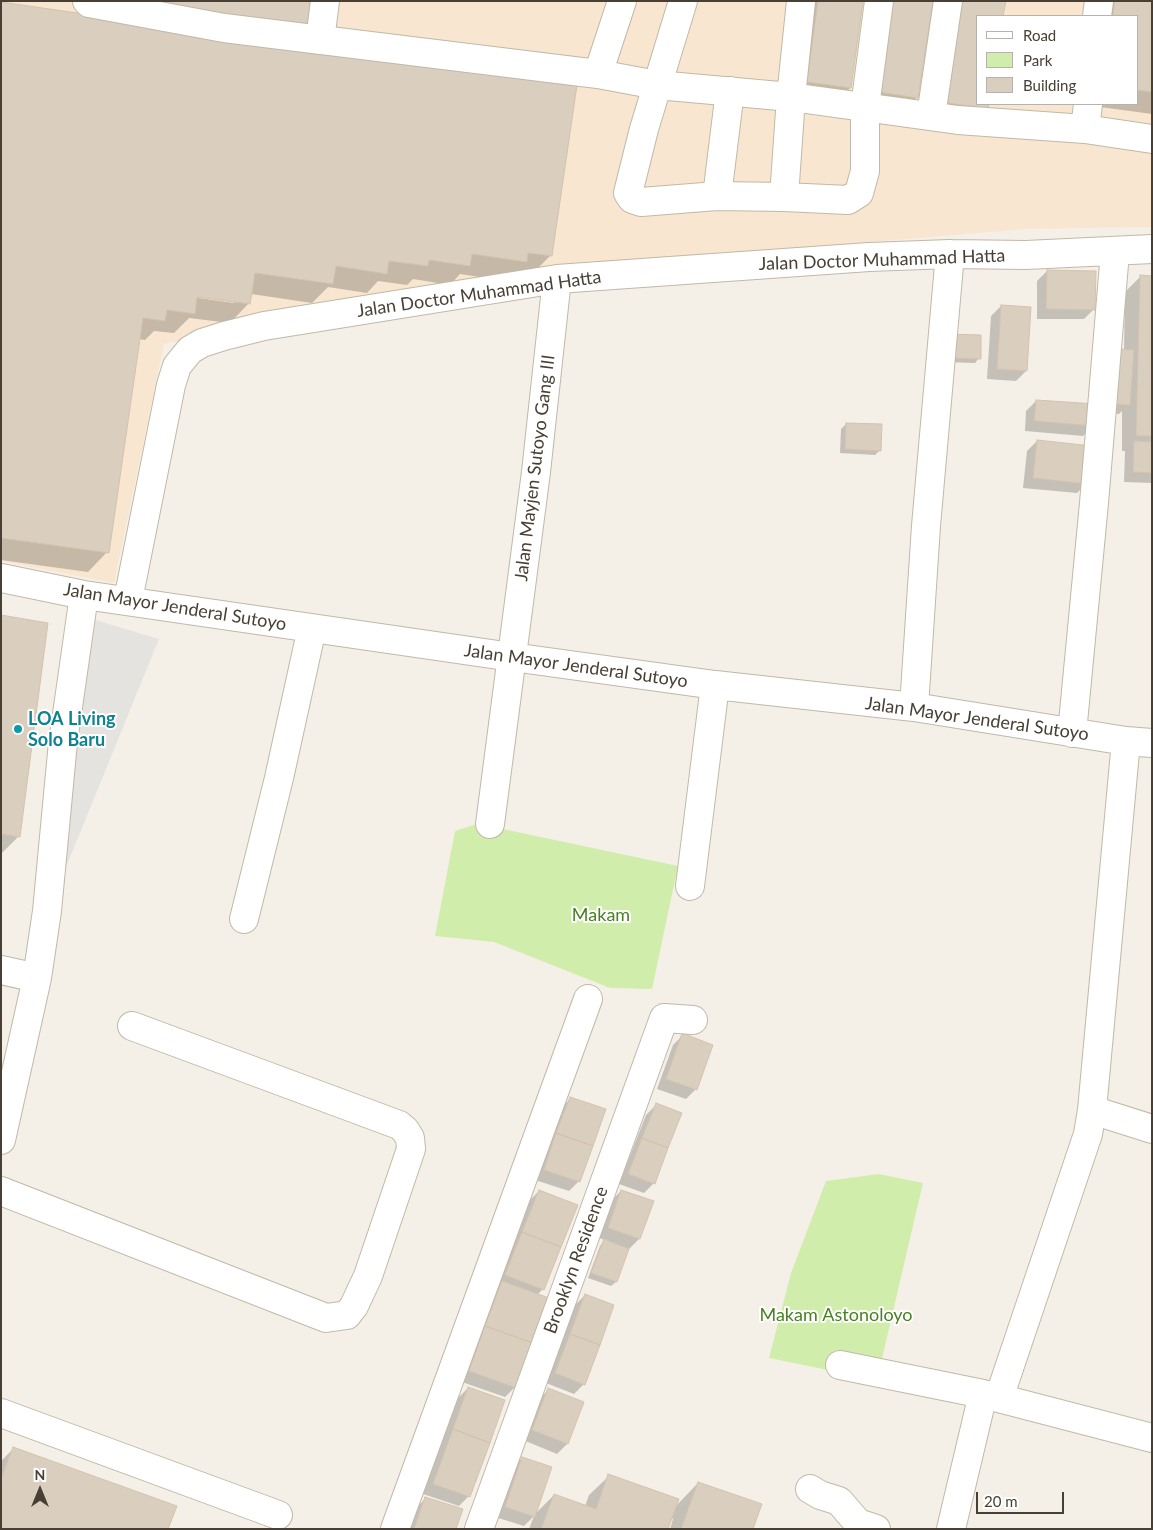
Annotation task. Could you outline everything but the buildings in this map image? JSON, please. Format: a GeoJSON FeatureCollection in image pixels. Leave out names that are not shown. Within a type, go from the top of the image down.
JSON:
{"type":"FeatureCollection","features":[{"type":"Feature","properties":{"kind":"street"},"geometry":{"type":"LineString","coordinates":[[87,1],[89,3],[224,28],[598,74],[657,85],[791,97],[958,120],[1086,116],[1152,139]]}},
{"type":"Feature","properties":{"kind":"street"},"geometry":{"type":"LineString","coordinates":[[320,40],[325,1]]}},
{"type":"Feature","properties":{"kind":"street"},"geometry":{"type":"LineString","coordinates":[[598,74],[622,1]]}},
{"type":"Feature","properties":{"kind":"street"},"geometry":{"type":"LineString","coordinates":[[683,1],[657,85],[628,193],[632,199],[640,202],[717,196],[848,200],[859,193],[864,171],[866,107],[879,1]]}},
{"type":"Feature","properties":{"kind":"street"},"geometry":{"type":"LineString","coordinates":[[784,197],[791,97],[802,1]]}},
{"type":"Feature","properties":{"kind":"street"},"geometry":{"type":"LineString","coordinates":[[931,116],[948,1]]}},
{"type":"Feature","properties":{"kind":"street"},"geometry":{"type":"LineString","coordinates":[[1097,15],[1099,1]]}},
{"type":"Feature","properties":{"kind":"street"},"geometry":{"type":"LineString","coordinates":[[717,196],[730,91]]}},
{"type":"Feature","properties":{"kind":"street","name":"Jalan Doctor Muhammad Hatta"},"geometry":{"type":"LineString","coordinates":[[128,600],[171,385],[177,366],[190,350],[202,343],[264,326],[558,279],[859,258],[950,254],[1026,255],[1152,249]]}},
{"type":"Feature","properties":{"kind":"street"},"geometry":{"type":"LineString","coordinates":[[1072,732],[1115,252]]}},
{"type":"Feature","properties":{"kind":"street"},"geometry":{"type":"LineString","coordinates":[[914,707],[926,526],[950,254]]}},
{"type":"Feature","properties":{"kind":"street","name":"Jalan Mayjen Sutoyo Gang III"},"geometry":{"type":"LineString","coordinates":[[490,824],[536,472],[558,279]]}},
{"type":"Feature","properties":{"kind":"street","name":"Jalan Mayor Jenderal Sutoyo"},"geometry":{"type":"LineString","coordinates":[[1,578],[84,595],[512,657],[715,685],[914,707],[1072,732],[1144,738]]}},
{"type":"Feature","properties":{"kind":"street"},"geometry":{"type":"LineString","coordinates":[[1,1140],[37,978],[47,911],[63,742],[84,595]]}},
{"type":"Feature","properties":{"kind":"street"},"geometry":{"type":"LineString","coordinates":[[244,919],[279,778],[312,628]]}},
{"type":"Feature","properties":{"kind":"street"},"geometry":{"type":"LineString","coordinates":[[690,886],[715,685]]}},
{"type":"Feature","properties":{"kind":"street"},"geometry":{"type":"LineString","coordinates":[[951,1529],[991,1396],[1088,1134],[1144,738]]}},
{"type":"Feature","properties":{"kind":"street"},"geometry":{"type":"LineString","coordinates":[[1,970],[37,978]]}},
{"type":"Feature","properties":{"kind":"street"},"geometry":{"type":"LineString","coordinates":[[395,1529],[588,999]]}},
{"type":"Feature","properties":{"kind":"street","name":"Brooklyn Residence"},"geometry":{"type":"LineString","coordinates":[[478,1529],[664,1018],[692,1020]]}},
{"type":"Feature","properties":{"kind":"street"},"geometry":{"type":"LineString","coordinates":[[1,1191],[326,1318],[347,1315],[354,1306],[368,1276],[411,1149],[410,1138],[405,1130],[399,1124],[132,1026]]}},
{"type":"Feature","properties":{"kind":"street"},"geometry":{"type":"LineString","coordinates":[[1092,1110],[1152,1129]]}},
{"type":"Feature","properties":{"kind":"street"},"geometry":{"type":"LineString","coordinates":[[840,1365],[991,1396],[1152,1438]]}},
{"type":"Feature","properties":{"kind":"street"},"geometry":{"type":"LineString","coordinates":[[1,1414],[278,1515]]}},
{"type":"Feature","properties":{"kind":"street"},"geometry":{"type":"LineString","coordinates":[[810,1489],[820,1495],[839,1501],[858,1523],[876,1529]]}},
{"type":"Feature","properties":{"kind":"shaded area"},"geometry":{"type":"Polygon","coordinates":[[[1,1],[1152,1],[1152,227],[1025,229],[556,269],[422,291],[164,344],[114,583],[1,561],[1,1]]]}},
{"type":"Feature","properties":{"kind":"shaded area"},"geometry":{"type":"Polygon","coordinates":[[[92,619],[159,639],[60,882],[92,619]]]}},
{"type":"Feature","properties":{"kind":"green space","name":"Makam"},"geometry":{"type":"Polygon","coordinates":[[[483,822],[496,823],[503,829],[678,866],[652,989],[610,988],[494,942],[435,936],[455,831],[483,822]]]}},
{"type":"Feature","properties":{"kind":"green space","name":"Makam Astonoloyo"},"geometry":{"type":"Polygon","coordinates":[[[879,1174],[923,1183],[877,1380],[769,1358],[791,1273],[826,1181],[879,1174]]]}},
{"type":"Feature","properties":{"kind":"place","name":"LOA Living Solo Baru"},"geometry":{"type":"Point","coordinates":[18,729]}}]}
